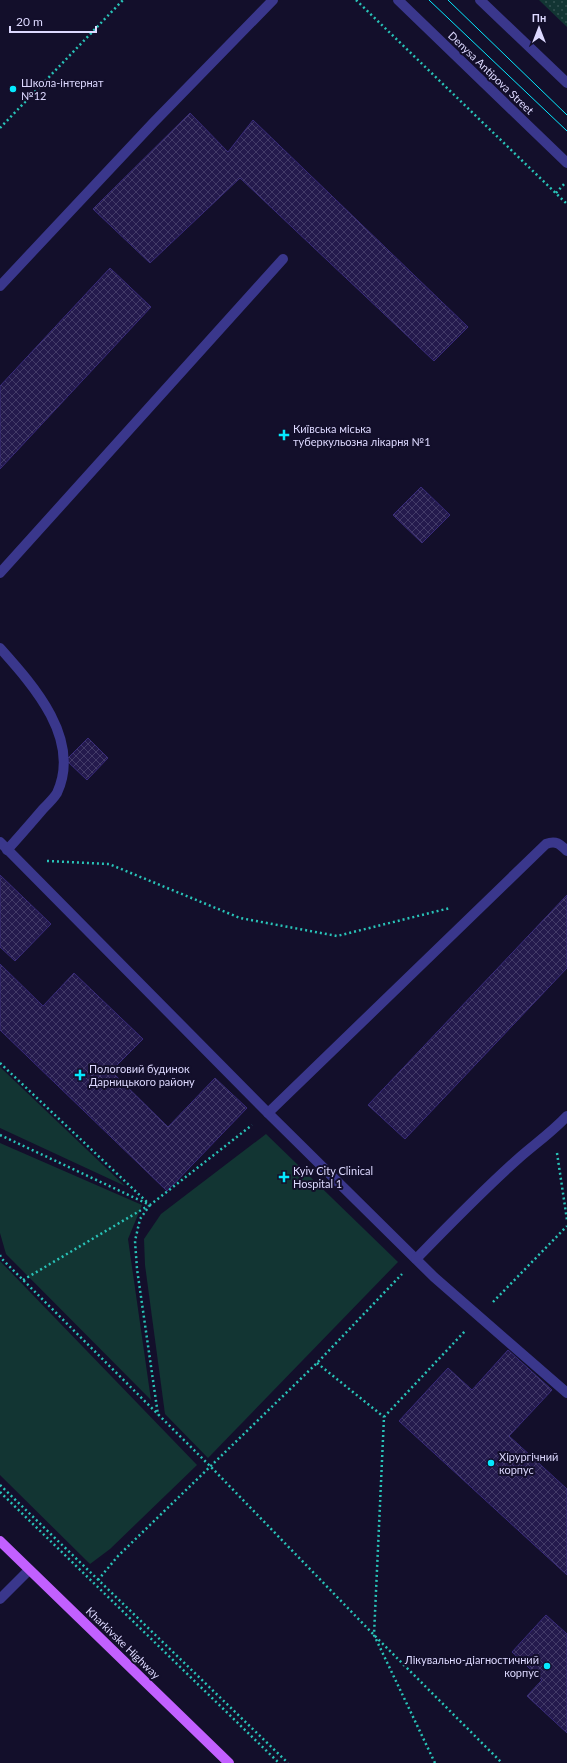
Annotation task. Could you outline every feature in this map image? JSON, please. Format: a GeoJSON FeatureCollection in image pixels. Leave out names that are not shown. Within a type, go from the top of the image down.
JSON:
{"type":"FeatureCollection","features":[{"type":"Feature","properties":{"kind":"main road","name":"Kharkivske Highway"},"geometry":{"type":"LineString","coordinates":[[0,1542],[229,1763]]}},
{"type":"Feature","properties":{"kind":"street"},"geometry":{"type":"LineString","coordinates":[[0,286],[154,122],[273,0]]}},
{"type":"Feature","properties":{"kind":"street","name":"Denysa Antipova Street"},"geometry":{"type":"LineString","coordinates":[[398,0],[567,163]]}},
{"type":"Feature","properties":{"kind":"street"},"geometry":{"type":"LineString","coordinates":[[480,0],[567,83]]}},
{"type":"Feature","properties":{"kind":"street"},"geometry":{"type":"LineString","coordinates":[[0,573],[283,259]]}},
{"type":"Feature","properties":{"kind":"street"},"geometry":{"type":"LineString","coordinates":[[0,648],[22,673],[43,702],[57,728],[62,751],[63,771],[57,793],[7,850]]}},
{"type":"Feature","properties":{"kind":"street"},"geometry":{"type":"LineString","coordinates":[[268,1113],[546,844],[552,841],[559,843],[567,851]]}},
{"type":"Feature","properties":{"kind":"street"},"geometry":{"type":"LineString","coordinates":[[0,842],[268,1113],[416,1259],[567,1393]]}},
{"type":"Feature","properties":{"kind":"street"},"geometry":{"type":"LineString","coordinates":[[416,1259],[519,1158],[554,1130],[567,1116]]}},
{"type":"Feature","properties":{"kind":"street"},"geometry":{"type":"LineString","coordinates":[[0,1599],[30,1570]]}},
{"type":"Feature","properties":{"kind":"path"},"geometry":{"type":"LineString","coordinates":[[0,128],[123,0]]}},
{"type":"Feature","properties":{"kind":"path"},"geometry":{"type":"LineString","coordinates":[[356,0],[567,204]]}},
{"type":"Feature","properties":{"kind":"path"},"geometry":{"type":"LineString","coordinates":[[556,193],[567,182]]}},
{"type":"Feature","properties":{"kind":"path"},"geometry":{"type":"LineString","coordinates":[[17,860],[109,864],[240,918],[337,936],[452,907]]}},
{"type":"Feature","properties":{"kind":"path"},"geometry":{"type":"LineString","coordinates":[[0,1063],[150,1205]]}},
{"type":"Feature","properties":{"kind":"path"},"geometry":{"type":"LineString","coordinates":[[23,1280],[150,1205],[268,1113]]}},
{"type":"Feature","properties":{"kind":"path"},"geometry":{"type":"LineString","coordinates":[[554,1130],[567,1220]]}},
{"type":"Feature","properties":{"kind":"path"},"geometry":{"type":"LineString","coordinates":[[0,1135],[150,1205]]}},
{"type":"Feature","properties":{"kind":"path"},"geometry":{"type":"LineString","coordinates":[[150,1205],[140,1219],[134,1241],[158,1415]]}},
{"type":"Feature","properties":{"kind":"path"},"geometry":{"type":"LineString","coordinates":[[435,1763],[374,1635],[384,1417],[479,1316],[567,1226]]}},
{"type":"Feature","properties":{"kind":"path"},"geometry":{"type":"LineString","coordinates":[[0,1255],[1,1258],[502,1763]]}},
{"type":"Feature","properties":{"kind":"path"},"geometry":{"type":"LineString","coordinates":[[98,1580],[118,1556],[317,1363],[416,1259]]}},
{"type":"Feature","properties":{"kind":"path"},"geometry":{"type":"LineString","coordinates":[[317,1363],[384,1417]]}},
{"type":"Feature","properties":{"kind":"path"},"geometry":{"type":"LineString","coordinates":[[0,1485],[288,1763]]}},
{"type":"Feature","properties":{"kind":"path"},"geometry":{"type":"LineString","coordinates":[[0,1492],[279,1763]]}},
{"type":"Feature","properties":{"kind":"green space"},"geometry":{"type":"Polygon","coordinates":[[[539,0],[567,0],[567,27],[539,0]]]}},
{"type":"Feature","properties":{"kind":"green space"},"geometry":{"type":"Polygon","coordinates":[[[0,1067],[125,1186],[0,1128],[0,1067]]]}},
{"type":"Feature","properties":{"kind":"green space"},"geometry":{"type":"Polygon","coordinates":[[[266,1134],[398,1262],[208,1458],[165,1414],[145,1265],[144,1239],[161,1214],[266,1134]]]}},
{"type":"Feature","properties":{"kind":"green space"},"geometry":{"type":"Polygon","coordinates":[[[0,1143],[142,1205],[128,1239],[151,1400],[6,1254],[0,1233],[0,1143]]]}},
{"type":"Feature","properties":{"kind":"green space"},"geometry":{"type":"Polygon","coordinates":[[[0,1261],[197,1465],[110,1549],[90,1564],[0,1475],[0,1261]]]}},
{"type":"Feature","properties":{"kind":"building"},"geometry":{"type":"Polygon","coordinates":[[[190,113],[228,152],[253,120],[468,327],[434,361],[240,178],[150,263],[93,209],[190,113]]]}},
{"type":"Feature","properties":{"kind":"building"},"geometry":{"type":"Polygon","coordinates":[[[110,268],[151,307],[0,469],[0,386],[110,268]]]}},
{"type":"Feature","properties":{"kind":"building"},"geometry":{"type":"Polygon","coordinates":[[[421,487],[450,515],[422,543],[393,515],[421,487]]]}},
{"type":"Feature","properties":{"kind":"building"},"geometry":{"type":"Polygon","coordinates":[[[88,738],[108,758],[87,780],[66,760],[88,738]]]}},
{"type":"Feature","properties":{"kind":"building"},"geometry":{"type":"Polygon","coordinates":[[[0,875],[51,924],[15,961],[0,947],[0,875]]]}},
{"type":"Feature","properties":{"kind":"building"},"geometry":{"type":"Polygon","coordinates":[[[567,895],[567,968],[405,1139],[368,1105],[567,895]]]}},
{"type":"Feature","properties":{"kind":"building","name":"Пологовий будинок Дарницького району"},"geometry":{"type":"Polygon","coordinates":[[[0,964],[43,1006],[74,973],[143,1039],[111,1071],[168,1127],[215,1078],[247,1108],[167,1191],[0,1030],[0,964]]]}},
{"type":"Feature","properties":{"kind":"building","name":"Хірургічний корпус"},"geometry":{"type":"Polygon","coordinates":[[[508,1350],[552,1390],[509,1436],[567,1489],[567,1575],[399,1421],[448,1368],[472,1390],[508,1350]]]}},
{"type":"Feature","properties":{"kind":"building","name":"Лікувально-діагностичний корпус"},"geometry":{"type":"Polygon","coordinates":[[[546,1615],[567,1634],[567,1733],[527,1696],[542,1680],[512,1652],[546,1615]]]}},
{"type":"Feature","properties":{"kind":"tram line"},"geometry":{"type":"LineString","coordinates":[[429,0],[567,131]]}},
{"type":"Feature","properties":{"kind":"tram line"},"geometry":{"type":"LineString","coordinates":[[448,0],[567,115]]}},
{"type":"Feature","properties":{"kind":"place","name":"Школа-інтернат №12"},"geometry":{"type":"Point","coordinates":[13,89]}},
{"type":"Feature","properties":{"kind":"place","name":"Київська міська туберкульозна лікарня №1"},"geometry":{"type":"Point","coordinates":[284,435]}},
{"type":"Feature","properties":{"kind":"place","name":"Пологовий будинок Дарницького району"},"geometry":{"type":"Point","coordinates":[80,1075]}},
{"type":"Feature","properties":{"kind":"place","name":"Kyiv City Clinical Hospital 1"},"geometry":{"type":"Point","coordinates":[284,1177]}},
{"type":"Feature","properties":{"kind":"place","name":"Хірургічний корпус"},"geometry":{"type":"Point","coordinates":[491,1463]}},
{"type":"Feature","properties":{"kind":"place","name":"Лікувально-діагностичний корпус"},"geometry":{"type":"Point","coordinates":[547,1666]}}]}
